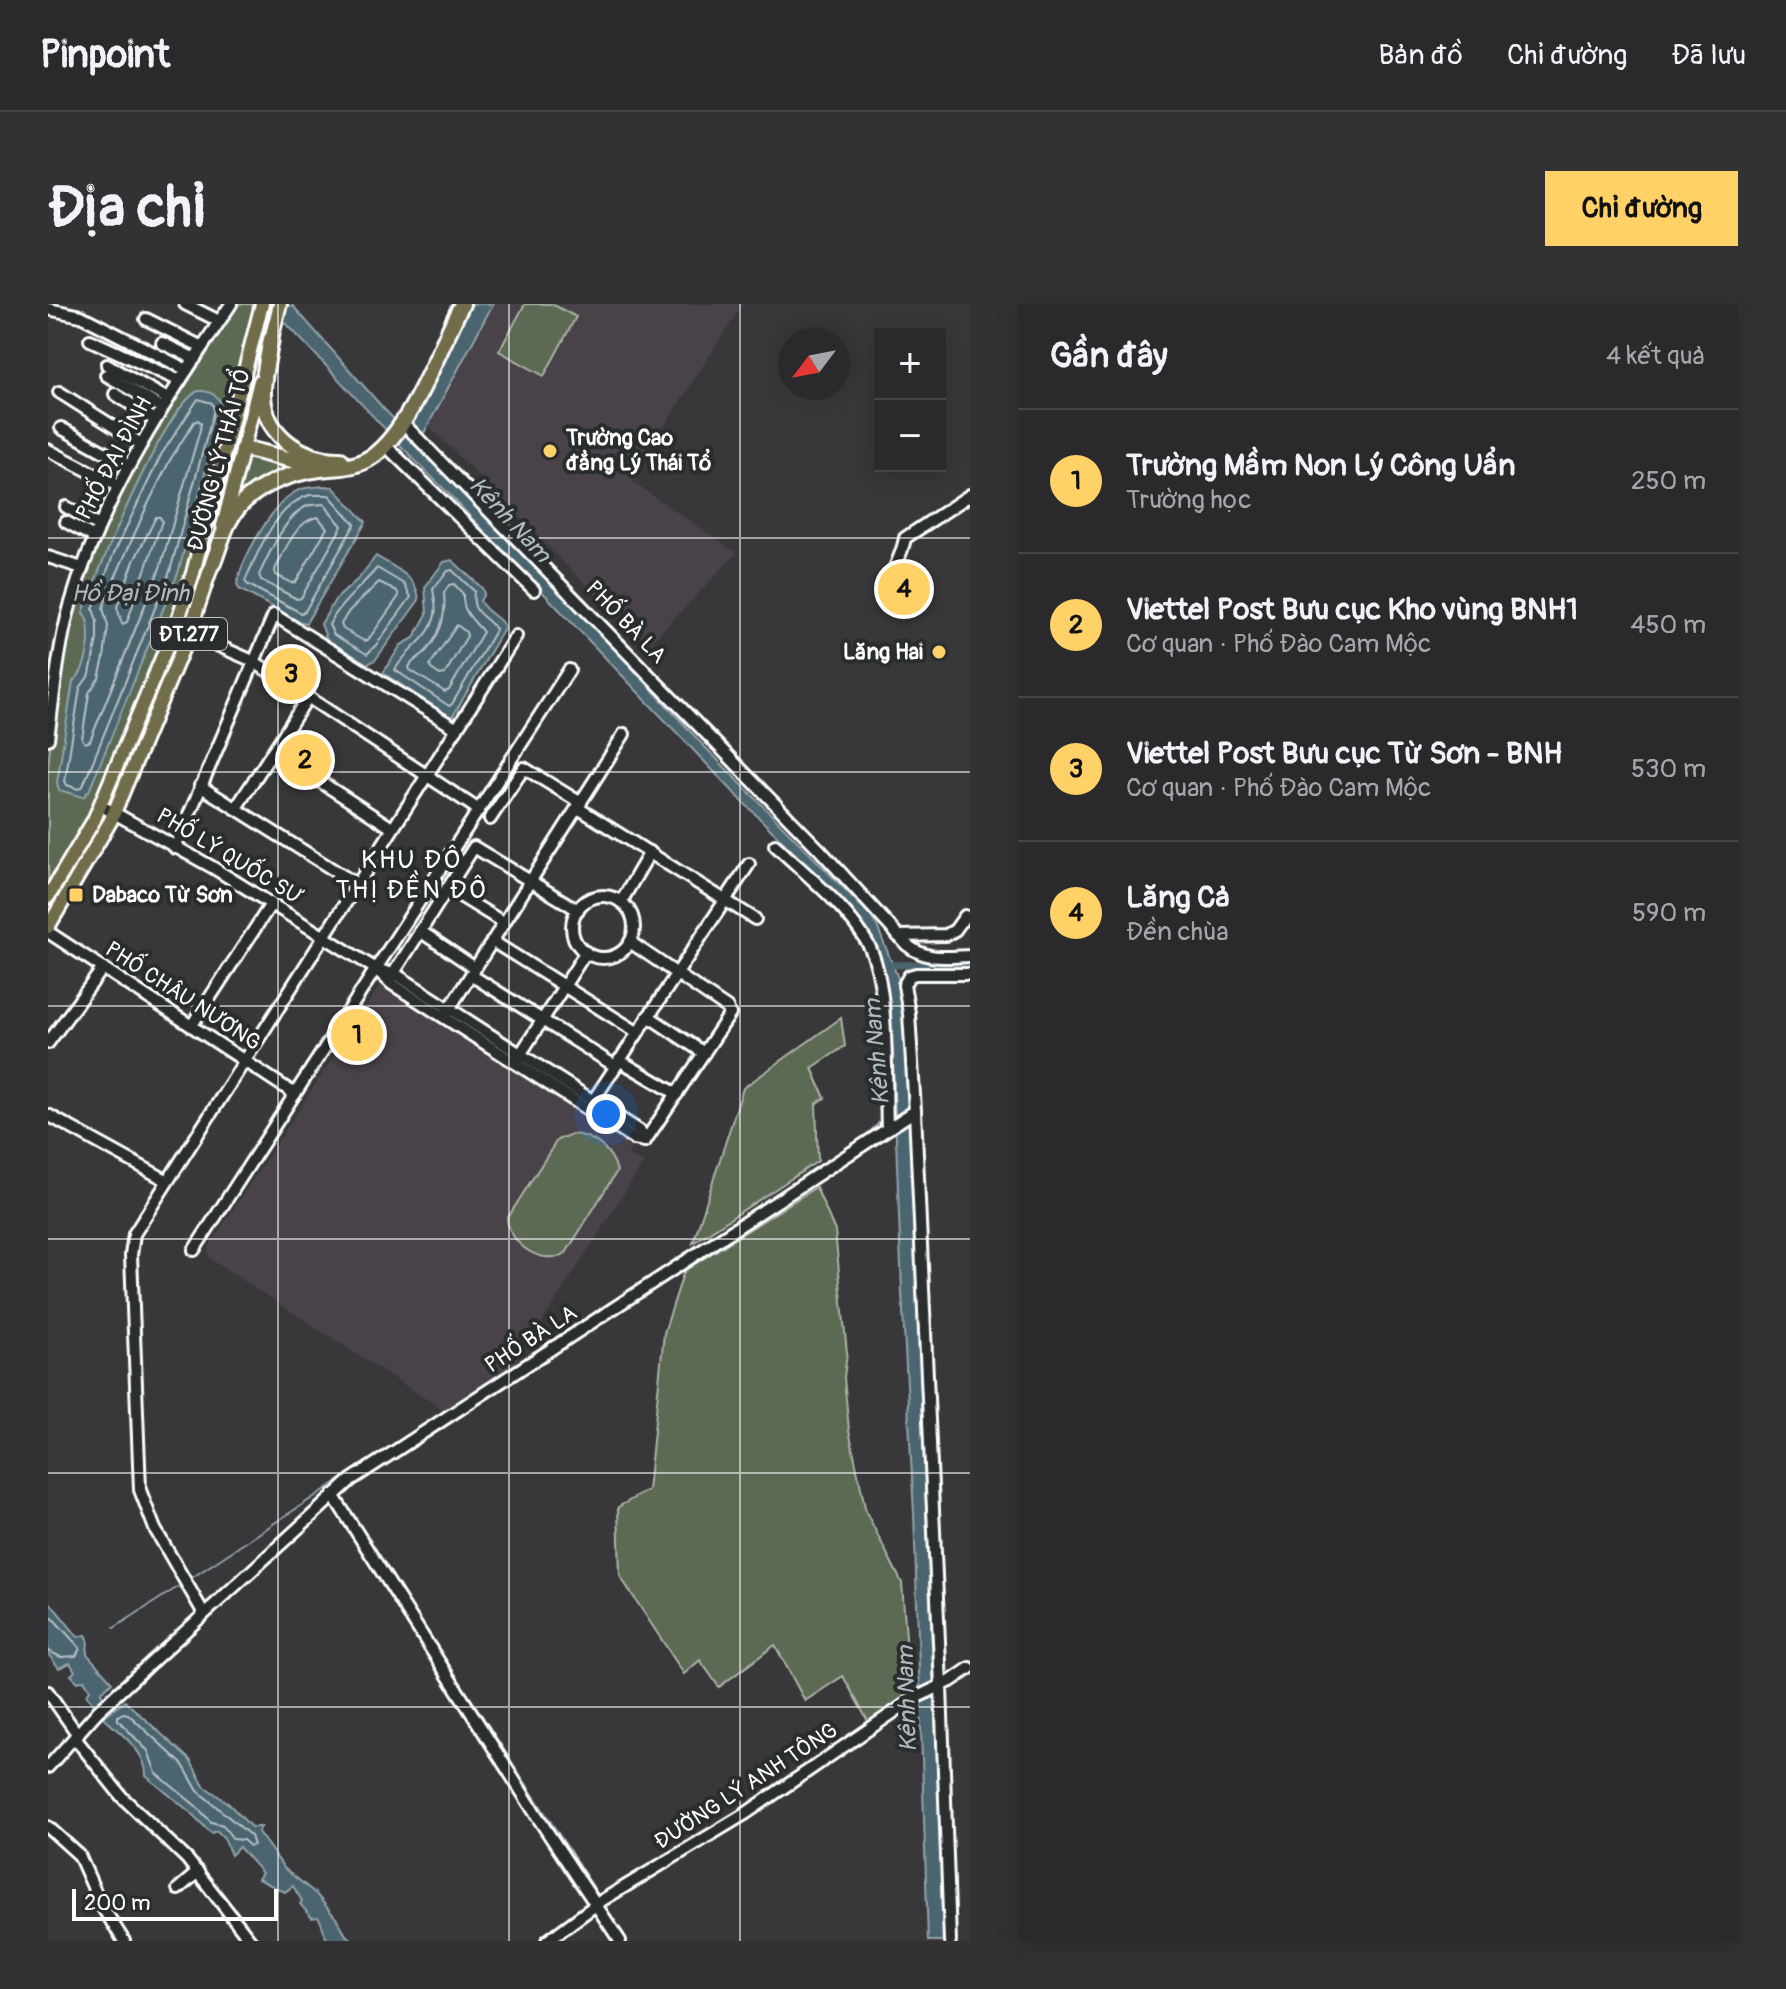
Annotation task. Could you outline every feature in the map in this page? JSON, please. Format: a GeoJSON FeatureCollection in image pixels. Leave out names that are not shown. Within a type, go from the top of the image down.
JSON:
{"type":"FeatureCollection","features":[{"type":"Feature","properties":{"kind":"highway"},"geometry":{"type":"LineString","coordinates":[[401,418],[455,304]]}},
{"type":"Feature","properties":{"kind":"highway"},"geometry":{"type":"LineString","coordinates":[[213,563],[230,519],[252,496],[280,479],[300,472],[355,465],[367,459],[384,442],[401,418],[462,304]]}},
{"type":"Feature","properties":{"kind":"highway"},"geometry":{"type":"LineString","coordinates":[[271,339],[263,388],[264,403],[274,428],[287,442],[315,457],[344,460],[361,455],[384,442]]}},
{"type":"Feature","properties":{"kind":"highway"},"geometry":{"type":"LineString","coordinates":[[243,448],[327,468]]}},
{"type":"Feature","properties":{"kind":"main road","name":"ĐƯỜNG LÝ THÁI TỔ"},"geometry":{"type":"LineString","coordinates":[[48,929],[114,812],[189,633],[213,563],[280,304]]}},
{"type":"Feature","properties":{"kind":"main road","name":"ĐƯỜNG LÝ THÁI TỔ"},"geometry":{"type":"LineString","coordinates":[[48,897],[101,805],[187,593],[261,305]]}},
{"type":"Feature","properties":{"kind":"street"},"geometry":{"type":"LineString","coordinates":[[185,304],[219,321]]}},
{"type":"Feature","properties":{"kind":"street","name":"PHỐ ĐẠI ĐÌNH"},"geometry":{"type":"LineString","coordinates":[[48,739],[52,687],[66,619],[97,532],[118,486],[155,420],[231,304]]}},
{"type":"Feature","properties":{"kind":"street"},"geometry":{"type":"LineString","coordinates":[[48,309],[81,316],[187,370]]}},
{"type":"Feature","properties":{"kind":"street"},"geometry":{"type":"LineString","coordinates":[[146,319],[202,347]]}},
{"type":"Feature","properties":{"kind":"street"},"geometry":{"type":"LineString","coordinates":[[90,340],[180,381]]}},
{"type":"Feature","properties":{"kind":"street"},"geometry":{"type":"LineString","coordinates":[[162,343],[195,359]]}},
{"type":"Feature","properties":{"kind":"street"},"geometry":{"type":"LineString","coordinates":[[106,370],[165,404]]}},
{"type":"Feature","properties":{"kind":"street"},"geometry":{"type":"LineString","coordinates":[[59,392],[141,444]]}},
{"type":"Feature","properties":{"kind":"street"},"geometry":{"type":"LineString","coordinates":[[115,394],[155,420]]}},
{"type":"Feature","properties":{"kind":"street","name":"PHỐ BÀ LA"},"geometry":{"type":"LineString","coordinates":[[401,418],[820,850],[898,936],[919,954],[931,958],[970,956]]}},
{"type":"Feature","properties":{"kind":"street"},"geometry":{"type":"LineString","coordinates":[[61,428],[129,466]]}},
{"type":"Feature","properties":{"kind":"street"},"geometry":{"type":"LineString","coordinates":[[384,442],[534,590]]}},
{"type":"Feature","properties":{"kind":"street"},"geometry":{"type":"LineString","coordinates":[[48,450],[118,486]]}},
{"type":"Feature","properties":{"kind":"street"},"geometry":{"type":"LineString","coordinates":[[886,606],[887,585],[903,550],[905,538],[970,495]]}},
{"type":"Feature","properties":{"kind":"street"},"geometry":{"type":"LineString","coordinates":[[66,507],[97,532]]}},
{"type":"Feature","properties":{"kind":"street"},"geometry":{"type":"LineString","coordinates":[[66,522],[97,532]]}},
{"type":"Feature","properties":{"kind":"street"},"geometry":{"type":"LineString","coordinates":[[48,557],[82,568]]}},
{"type":"Feature","properties":{"kind":"street"},"geometry":{"type":"LineString","coordinates":[[175,848],[274,615],[457,729]]}},
{"type":"Feature","properties":{"kind":"street"},"geometry":{"type":"LineString","coordinates":[[189,633],[253,661],[479,810]]}},
{"type":"Feature","properties":{"kind":"street"},"geometry":{"type":"LineString","coordinates":[[203,1612],[149,1514],[140,1490],[131,1255],[134,1234],[516,636]]}},
{"type":"Feature","properties":{"kind":"street"},"geometry":{"type":"LineString","coordinates":[[194,1250],[569,670]]}},
{"type":"Feature","properties":{"kind":"street"},"geometry":{"type":"LineString","coordinates":[[236,808],[308,697]]}},
{"type":"Feature","properties":{"kind":"street"},"geometry":{"type":"LineString","coordinates":[[447,1013],[624,734]]}},
{"type":"Feature","properties":{"kind":"street"},"geometry":{"type":"LineString","coordinates":[[273,751],[392,828]]}},
{"type":"Feature","properties":{"kind":"street"},"geometry":{"type":"LineString","coordinates":[[490,819],[524,768],[755,919]]}},
{"type":"Feature","properties":{"kind":"street"},"geometry":{"type":"LineString","coordinates":[[200,786],[356,884]]}},
{"type":"Feature","properties":{"kind":"street","name":"PHỐ LÝ QUỐC SƯ"},"geometry":{"type":"LineString","coordinates":[[101,805],[271,904],[447,1013],[590,1105],[634,1139],[645,1141],[677,1094]]}},
{"type":"Feature","properties":{"kind":"street"},"geometry":{"type":"LineString","coordinates":[[775,845],[836,903],[870,947],[882,995],[887,1128]]}},
{"type":"Feature","properties":{"kind":"street"},"geometry":{"type":"LineString","coordinates":[[391,978],[474,847],[578,910]]}},
{"type":"Feature","properties":{"kind":"street"},"geometry":{"type":"LineString","coordinates":[[621,902],[650,852]]}},
{"type":"Feature","properties":{"kind":"street"},"geometry":{"type":"LineString","coordinates":[[590,1105],[749,864]]}},
{"type":"Feature","properties":{"kind":"street"},"geometry":{"type":"LineString","coordinates":[[447,888],[504,923]]}},
{"type":"Feature","properties":{"kind":"street"},"geometry":{"type":"LineString","coordinates":[[599,896],[621,902],[633,919],[630,942],[623,951],[607,957],[586,952],[577,943],[572,926],[578,910],[599,896]]}},
{"type":"Feature","properties":{"kind":"street"},"geometry":{"type":"LineString","coordinates":[[192,1025],[271,904]]}},
{"type":"Feature","properties":{"kind":"street"},"geometry":{"type":"LineString","coordinates":[[898,936],[946,935],[955,930],[965,916]]}},
{"type":"Feature","properties":{"kind":"street","name":"PHỐ CHÂU NƯƠNG"},"geometry":{"type":"LineString","coordinates":[[48,929],[295,1094]]}},
{"type":"Feature","properties":{"kind":"street"},"geometry":{"type":"LineString","coordinates":[[420,931],[543,1020],[677,1094],[730,1014],[727,1008],[630,942]]}},
{"type":"Feature","properties":{"kind":"street"},"geometry":{"type":"LineString","coordinates":[[492,941],[637,1032]]}},
{"type":"Feature","properties":{"kind":"street"},"geometry":{"type":"LineString","coordinates":[[518,1059],[586,952]]}},
{"type":"Feature","properties":{"kind":"street"},"geometry":{"type":"LineString","coordinates":[[48,1043],[103,968]]}},
{"type":"Feature","properties":{"kind":"street"},"geometry":{"type":"LineString","coordinates":[[950,1941],[914,1111],[909,1013],[904,985],[909,976],[916,974],[970,974]]}},
{"type":"Feature","properties":{"kind":"street"},"geometry":{"type":"LineString","coordinates":[[648,1016],[704,1053]]}},
{"type":"Feature","properties":{"kind":"street","name":"PHỐ BÀ LA"},"geometry":{"type":"LineString","coordinates":[[48,1767],[98,1711],[351,1480],[914,1111]]}},
{"type":"Feature","properties":{"kind":"street"},"geometry":{"type":"LineString","coordinates":[[48,1115],[166,1180]]}},
{"type":"Feature","properties":{"kind":"street"},"geometry":{"type":"LineString","coordinates":[[333,1495],[620,1941]]}},
{"type":"Feature","properties":{"kind":"street","name":"ĐƯỜNG LÝ ANH TÔNG"},"geometry":{"type":"LineString","coordinates":[[547,1941],[597,1905],[745,1814],[913,1699],[970,1668]]}},
{"type":"Feature","properties":{"kind":"street"},"geometry":{"type":"LineString","coordinates":[[48,1694],[122,1797],[198,1872],[251,1941]]}},
{"type":"Feature","properties":{"kind":"street"},"geometry":{"type":"LineString","coordinates":[[48,1827],[79,1855],[101,1905],[124,1941]]}},
{"type":"Feature","properties":{"kind":"street"},"geometry":{"type":"LineString","coordinates":[[178,1889],[198,1872]]}},
{"type":"Feature","properties":{"kind":"shaded area","name":"Trường Cao đẳng Lý Thái Tổ"},"geometry":{"type":"Polygon","coordinates":[[[494,304],[743,304],[632,476],[634,483],[737,553],[647,647],[429,426],[494,304]]]}},
{"type":"Feature","properties":{"kind":"shaded area"},"geometry":{"type":"Polygon","coordinates":[[[381,984],[631,1146],[628,1156],[644,1162],[515,1365],[446,1412],[210,1259],[208,1248],[381,984]]]}},
{"type":"Feature","properties":{"kind":"green space","name":"Hồ Đại Đình"},"geometry":{"type":"Polygon","coordinates":[[[239,304],[252,304],[254,309],[198,538],[168,633],[90,814],[48,887],[48,771],[53,719],[61,665],[89,562],[119,494],[157,429],[239,304]]]}},
{"type":"Feature","properties":{"kind":"green space"},"geometry":{"type":"Polygon","coordinates":[[[525,304],[552,304],[576,317],[544,376],[499,351],[525,304]]]}},
{"type":"Feature","properties":{"kind":"green space"},"geometry":{"type":"Polygon","coordinates":[[[245,454],[302,467],[230,514],[245,454]]]}},
{"type":"Feature","properties":{"kind":"green space"},"geometry":{"type":"Polygon","coordinates":[[[841,1018],[845,1046],[812,1068],[825,1098],[816,1104],[818,1161],[693,1243],[743,1088],[841,1018]]]}},
{"type":"Feature","properties":{"kind":"green space"},"geometry":{"type":"Polygon","coordinates":[[[572,1134],[587,1137],[600,1145],[611,1156],[617,1171],[566,1253],[557,1257],[538,1255],[514,1237],[507,1219],[557,1140],[572,1134]]]}},
{"type":"Feature","properties":{"kind":"green space"},"geometry":{"type":"Polygon","coordinates":[[[816,1187],[835,1231],[847,1353],[844,1378],[849,1430],[866,1512],[902,1583],[910,1691],[870,1725],[843,1676],[805,1701],[775,1645],[719,1687],[700,1660],[684,1674],[620,1576],[618,1507],[648,1490],[664,1333],[684,1271],[816,1187]]]}},
{"type":"Feature","properties":{"kind":"water","name":"Kênh Nam"},"geometry":{"type":"Polygon","coordinates":[[[267,304],[293,306],[384,409],[570,600],[702,744],[868,913],[877,926],[898,978],[905,1030],[945,1941],[928,1941],[914,1514],[891,1011],[878,954],[847,905],[742,801],[267,304]]]}},
{"type":"Feature","properties":{"kind":"water"},"geometry":{"type":"Polygon","coordinates":[[[472,304],[493,304],[424,433],[410,425],[472,304]]]}},
{"type":"Feature","properties":{"kind":"water","name":"Hồ Đại Đình"},"geometry":{"type":"Polygon","coordinates":[[[198,391],[214,395],[220,401],[222,410],[178,573],[89,791],[83,797],[59,790],[57,783],[73,681],[83,668],[88,648],[89,628],[83,613],[150,458],[184,404],[198,391]]]}},
{"type":"Feature","properties":{"kind":"water"},"geometry":{"type":"Polygon","coordinates":[[[333,487],[366,522],[306,623],[239,589],[237,583],[252,547],[276,509],[296,491],[333,487]]]}},
{"type":"Feature","properties":{"kind":"water"},"geometry":{"type":"Polygon","coordinates":[[[376,556],[410,579],[419,600],[376,659],[368,664],[327,640],[321,624],[335,600],[359,578],[376,556]]]}},
{"type":"Feature","properties":{"kind":"water"},"geometry":{"type":"Polygon","coordinates":[[[452,560],[482,588],[484,594],[480,601],[505,627],[453,716],[449,716],[383,673],[401,645],[414,638],[427,614],[425,587],[444,562],[452,560]]]}},
{"type":"Feature","properties":{"kind":"water"},"geometry":{"type":"Polygon","coordinates":[[[48,1600],[78,1637],[86,1635],[87,1654],[112,1682],[101,1693],[105,1700],[96,1706],[86,1695],[90,1690],[84,1680],[78,1682],[71,1675],[75,1671],[70,1663],[59,1668],[48,1654],[48,1600]]]}},
{"type":"Feature","properties":{"kind":"water"},"geometry":{"type":"Polygon","coordinates":[[[125,1701],[190,1760],[204,1786],[228,1803],[251,1827],[261,1827],[258,1832],[285,1869],[316,1894],[353,1941],[328,1941],[320,1920],[318,1917],[312,1918],[300,1904],[302,1901],[293,1886],[285,1892],[258,1879],[262,1873],[239,1847],[231,1855],[224,1838],[217,1831],[211,1833],[146,1776],[137,1751],[103,1717],[125,1701]]]}},
{"type":"Feature","properties":{"kind":"waterway"},"geometry":{"type":"LineString","coordinates":[[887,965],[970,964]]}},
{"type":"Feature","properties":{"kind":"waterway"},"geometry":{"type":"LineString","coordinates":[[859,1142],[881,1121]]}},
{"type":"Feature","properties":{"kind":"waterway"},"geometry":{"type":"LineString","coordinates":[[337,1487],[335,1483],[417,1431]]}},
{"type":"Feature","properties":{"kind":"waterway"},"geometry":{"type":"LineString","coordinates":[[190,1579],[335,1483]]}},
{"type":"Feature","properties":{"kind":"waterway"},"geometry":{"type":"LineString","coordinates":[[358,1525],[599,1896]]}},
{"type":"Feature","properties":{"kind":"waterway"},"geometry":{"type":"LineString","coordinates":[[114,1628],[181,1585]]}},
{"type":"Feature","properties":{"kind":"place","name":"Trường Cao đẳng Lý Thái Tổ"},"geometry":{"type":"Point","coordinates":[550,451]}},
{"type":"Feature","properties":{"kind":"place","name":"Lăng Cả"},"geometry":{"type":"Point","coordinates":[904,589]}},
{"type":"Feature","properties":{"kind":"place","name":"Lăng Hai"},"geometry":{"type":"Point","coordinates":[939,652]}},
{"type":"Feature","properties":{"kind":"place","name":"Viettel Post Bưu cục Từ Sơn - BNH"},"geometry":{"type":"Point","coordinates":[291,674]}},
{"type":"Feature","properties":{"kind":"place","name":"Viettel Post Bưu cục Kho vùng BNH1"},"geometry":{"type":"Point","coordinates":[305,760]}},
{"type":"Feature","properties":{"kind":"place","name":"Dabaco Từ Sơn"},"geometry":{"type":"Point","coordinates":[76,895]}},
{"type":"Feature","properties":{"kind":"place","name":"Trường Mầm Non Lý Công Uẩn"},"geometry":{"type":"Point","coordinates":[357,1035]}},
{"type":"Feature","properties":{"kind":"district","name":"KHU ĐÔ THỊ ĐỀN ĐÔ"},"geometry":{"type":"Point","coordinates":[412,875]}}]}
